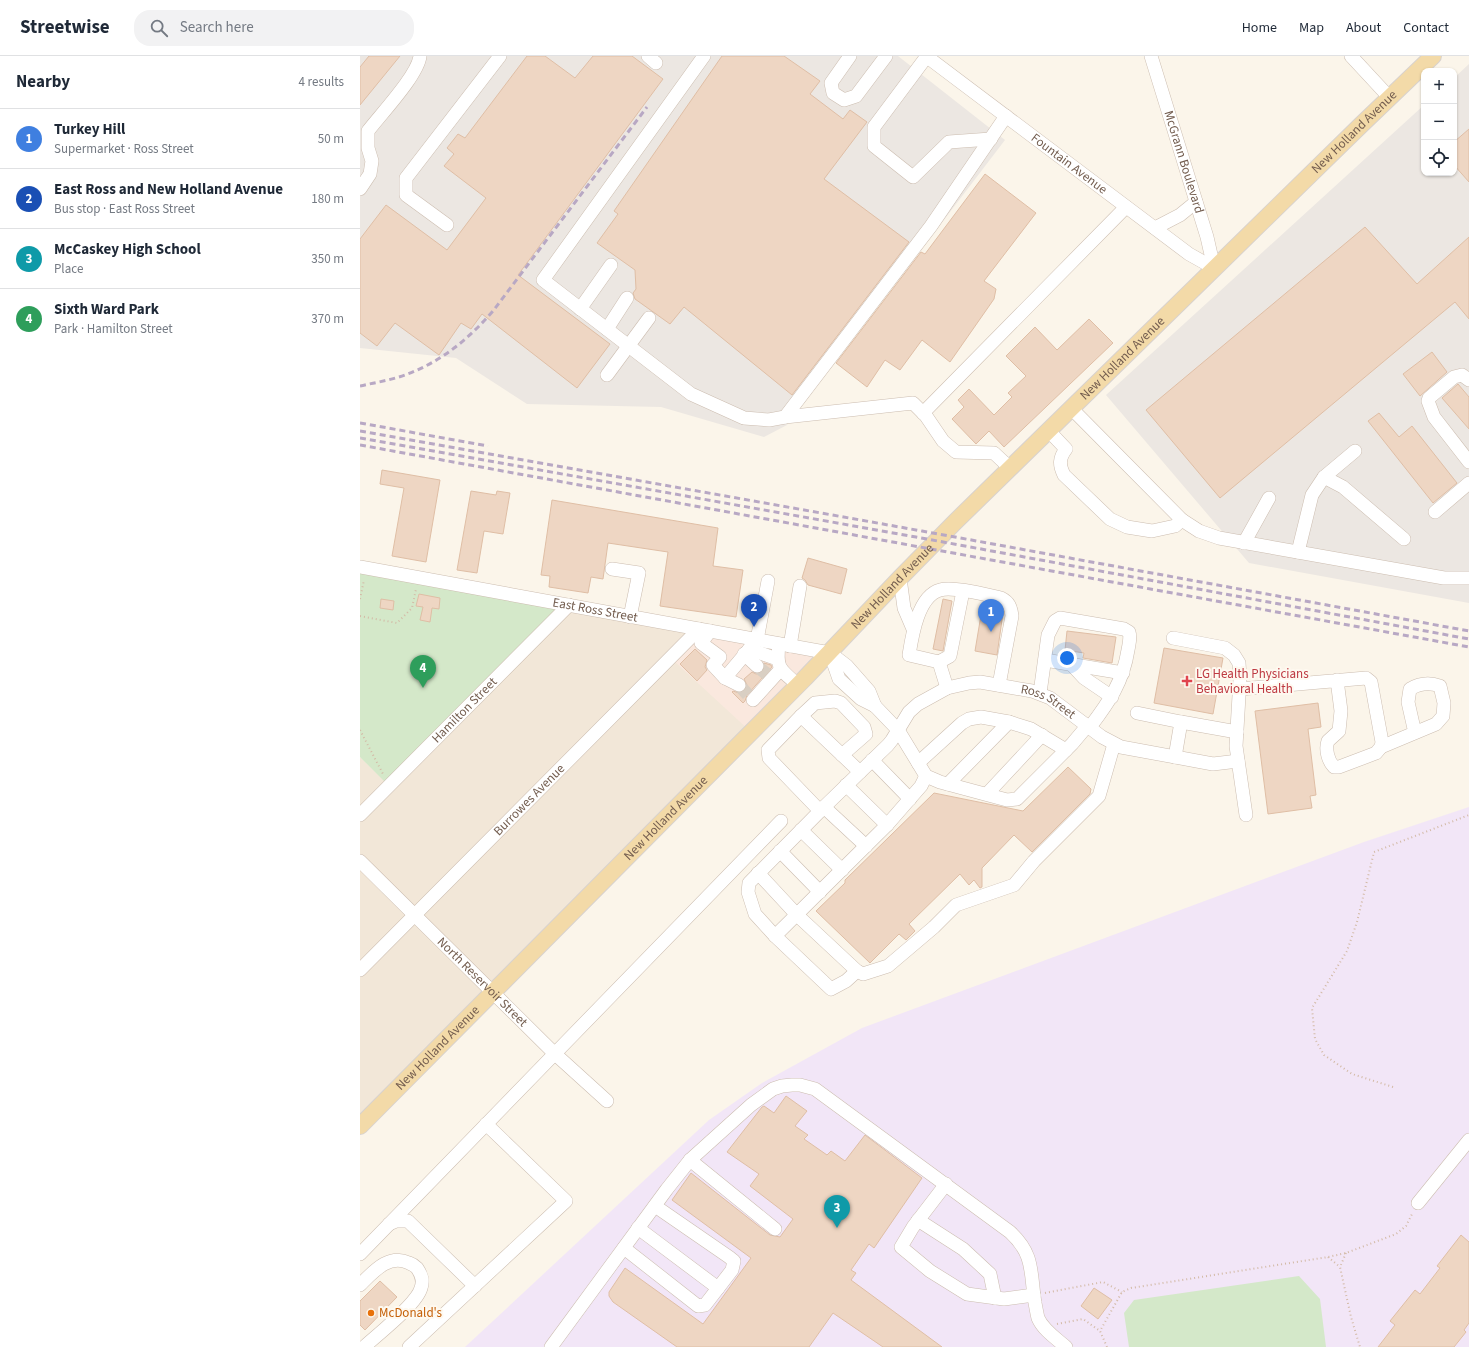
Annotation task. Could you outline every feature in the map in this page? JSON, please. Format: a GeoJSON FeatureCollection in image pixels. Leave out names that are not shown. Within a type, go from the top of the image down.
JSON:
{"type":"FeatureCollection","features":[{"type":"Feature","properties":{"kind":"main road","name":"New Holland Avenue"},"geometry":{"type":"LineString","coordinates":[[360,1126],[493,992],[755,703],[798,685],[900,578],[1048,430],[1389,97],[1433,56]]}},
{"type":"Feature","properties":{"kind":"street"},"geometry":{"type":"LineString","coordinates":[[360,189],[370,174],[372,161],[368,148],[368,131],[409,80],[419,63],[420,56]]}},
{"type":"Feature","properties":{"kind":"street"},"geometry":{"type":"LineString","coordinates":[[447,225],[406,195],[406,178],[500,56]]}},
{"type":"Feature","properties":{"kind":"street"},"geometry":{"type":"LineString","coordinates":[[704,56],[543,280],[690,394],[744,418],[769,420],[913,403],[943,441],[956,452],[994,453],[1010,468]]}},
{"type":"Feature","properties":{"kind":"street"},"geometry":{"type":"LineString","coordinates":[[850,56],[831,83],[833,93],[844,100],[856,96],[886,56]]}},
{"type":"Feature","properties":{"kind":"street"},"geometry":{"type":"LineString","coordinates":[[927,56],[874,127],[874,146],[913,176],[949,142],[991,139]]}},
{"type":"Feature","properties":{"kind":"street","name":"Fountain Avenue"},"geometry":{"type":"LineString","coordinates":[[927,56],[1189,254],[1214,268]]}},
{"type":"Feature","properties":{"kind":"street","name":"McGrann Boulevard"},"geometry":{"type":"LineString","coordinates":[[1150,56],[1207,237],[1214,268]]}},
{"type":"Feature","properties":{"kind":"street"},"geometry":{"type":"LineString","coordinates":[[1351,56],[1389,97]]}},
{"type":"Feature","properties":{"kind":"street"},"geometry":{"type":"LineString","coordinates":[[785,417],[931,226],[1006,116]]}},
{"type":"Feature","properties":{"kind":"street"},"geometry":{"type":"LineString","coordinates":[[1154,228],[1180,215],[1196,202]]}},
{"type":"Feature","properties":{"kind":"street"},"geometry":{"type":"LineString","coordinates":[[922,413],[1126,207]]}},
{"type":"Feature","properties":{"kind":"street"},"geometry":{"type":"LineString","coordinates":[[580,309],[611,265]]}},
{"type":"Feature","properties":{"kind":"street"},"geometry":{"type":"LineString","coordinates":[[607,329],[627,298]]}},
{"type":"Feature","properties":{"kind":"street"},"geometry":{"type":"LineString","coordinates":[[607,375],[649,318]]}},
{"type":"Feature","properties":{"kind":"street"},"geometry":{"type":"LineString","coordinates":[[1469,380],[1462,375],[1454,376],[1429,398],[1428,401],[1434,417],[1469,462]]}},
{"type":"Feature","properties":{"kind":"street"},"geometry":{"type":"LineString","coordinates":[[1071,408],[1182,520],[1210,536],[1444,578],[1469,578]]}},
{"type":"Feature","properties":{"kind":"street"},"geometry":{"type":"LineString","coordinates":[[1048,430],[1066,449],[1061,456],[1060,467],[1064,474],[1110,519],[1127,527],[1152,531],[1175,526],[1182,520]]}},
{"type":"Feature","properties":{"kind":"street"},"geometry":{"type":"LineString","coordinates":[[1298,552],[1312,495],[1324,477],[1355,451]]}},
{"type":"Feature","properties":{"kind":"street"},"geometry":{"type":"LineString","coordinates":[[1324,477],[1343,487],[1404,539]]}},
{"type":"Feature","properties":{"kind":"street"},"geometry":{"type":"LineString","coordinates":[[1435,512],[1469,483]]}},
{"type":"Feature","properties":{"kind":"street"},"geometry":{"type":"LineString","coordinates":[[1244,543],[1269,498]]}},
{"type":"Feature","properties":{"kind":"street","name":"East Ross Street"},"geometry":{"type":"LineString","coordinates":[[363,568],[705,630],[750,648],[785,645],[830,653]]}},
{"type":"Feature","properties":{"kind":"street"},"geometry":{"type":"LineString","coordinates":[[612,569],[639,573],[630,617]]}},
{"type":"Feature","properties":{"kind":"street"},"geometry":{"type":"LineString","coordinates":[[900,578],[904,608],[913,629]]}},
{"type":"Feature","properties":{"kind":"street"},"geometry":{"type":"LineString","coordinates":[[725,678],[750,648],[768,581]]}},
{"type":"Feature","properties":{"kind":"street"},"geometry":{"type":"LineString","coordinates":[[755,703],[775,671],[785,645],[800,586]]}},
{"type":"Feature","properties":{"kind":"street"},"geometry":{"type":"LineString","coordinates":[[963,591],[950,656],[939,662],[909,655],[913,629],[925,600],[932,594],[940,590],[950,589],[963,591],[1002,598],[1007,601],[1011,608],[1012,616],[1000,685]]}},
{"type":"Feature","properties":{"kind":"street","name":"Hamilton Street"},"geometry":{"type":"LineString","coordinates":[[360,815],[569,606]]}},
{"type":"Feature","properties":{"kind":"street"},"geometry":{"type":"LineString","coordinates":[[830,653],[839,679],[861,699],[875,706],[898,730],[926,776],[932,780],[1007,800],[1017,799],[1089,726],[1112,697],[1123,673],[1130,636],[1129,632],[1124,629],[1060,618],[1054,620],[1048,635],[1040,694]]}},
{"type":"Feature","properties":{"kind":"street"},"geometry":{"type":"LineString","coordinates":[[705,630],[701,643],[720,657],[713,665],[725,678],[727,684],[737,687]]}},
{"type":"Feature","properties":{"kind":"street","name":"Burrowes Avenue"},"geometry":{"type":"LineString","coordinates":[[360,970],[705,630]]}},
{"type":"Feature","properties":{"kind":"street"},"geometry":{"type":"LineString","coordinates":[[1173,638],[1225,648],[1234,655],[1239,663],[1240,689],[1236,746],[1246,815]]}},
{"type":"Feature","properties":{"kind":"street"},"geometry":{"type":"LineString","coordinates":[[750,648],[757,666]]}},
{"type":"Feature","properties":{"kind":"street"},"geometry":{"type":"LineString","coordinates":[[750,648],[775,671],[798,685]]}},
{"type":"Feature","properties":{"kind":"street"},"geometry":{"type":"LineString","coordinates":[[1045,660],[1123,673]]}},
{"type":"Feature","properties":{"kind":"street"},"geometry":{"type":"LineString","coordinates":[[939,662],[947,688]]}},
{"type":"Feature","properties":{"kind":"street"},"geometry":{"type":"LineString","coordinates":[[1072,665],[1084,678],[1112,697]]}},
{"type":"Feature","properties":{"kind":"street"},"geometry":{"type":"LineString","coordinates":[[1240,689],[1366,678],[1371,682],[1382,742],[1381,747]]}},
{"type":"Feature","properties":{"kind":"street"},"geometry":{"type":"LineString","coordinates":[[1337,680],[1340,711],[1339,731],[1328,741],[1327,745],[1330,763],[1334,767],[1376,753],[1381,747],[1415,733]]}},
{"type":"Feature","properties":{"kind":"street","name":"Ross Street"},"geometry":{"type":"LineString","coordinates":[[857,970],[846,981],[831,989],[775,936],[755,914],[748,892],[749,883],[892,740],[913,708],[947,688],[980,682],[1040,694],[1058,703],[1114,744],[1133,750],[1213,764],[1238,761]]}},
{"type":"Feature","properties":{"kind":"street"},"geometry":{"type":"LineString","coordinates":[[842,755],[866,734],[864,727],[841,703],[835,701],[815,703],[768,750],[769,758],[822,809],[866,846]]}},
{"type":"Feature","properties":{"kind":"street"},"geometry":{"type":"LineString","coordinates":[[1137,713],[1237,732]]}},
{"type":"Feature","properties":{"kind":"street"},"geometry":{"type":"LineString","coordinates":[[801,716],[860,772]]}},
{"type":"Feature","properties":{"kind":"street"},"geometry":{"type":"LineString","coordinates":[[918,764],[962,723],[969,719],[981,717],[1032,728],[1042,736],[1066,750]]}},
{"type":"Feature","properties":{"kind":"street"},"geometry":{"type":"LineString","coordinates":[[948,784],[1009,722]]}},
{"type":"Feature","properties":{"kind":"street"},"geometry":{"type":"LineString","coordinates":[[1175,757],[1181,722]]}},
{"type":"Feature","properties":{"kind":"street"},"geometry":{"type":"LineString","coordinates":[[987,794],[1042,736]]}},
{"type":"Feature","properties":{"kind":"street"},"geometry":{"type":"LineString","coordinates":[[758,873],[797,915],[857,970],[863,974],[888,966],[934,927],[956,905],[1014,885],[1034,861],[1099,796],[1114,744]]}},
{"type":"Feature","properties":{"kind":"street"},"geometry":{"type":"LineString","coordinates":[[872,760],[910,798]]}},
{"type":"Feature","properties":{"kind":"street"},"geometry":{"type":"LineString","coordinates":[[775,936],[887,825],[921,786],[926,776]]}},
{"type":"Feature","properties":{"kind":"street"},"geometry":{"type":"LineString","coordinates":[[846,785],[887,825]]}},
{"type":"Feature","properties":{"kind":"street"},"geometry":{"type":"LineString","coordinates":[[360,1254],[781,821]]}},
{"type":"Feature","properties":{"kind":"street"},"geometry":{"type":"LineString","coordinates":[[801,830],[842,870]]}},
{"type":"Feature","properties":{"kind":"street"},"geometry":{"type":"LineString","coordinates":[[780,851],[820,892]]}},
{"type":"Feature","properties":{"kind":"street","name":"North Reservoir Street"},"geometry":{"type":"LineString","coordinates":[[360,861],[554,1053],[607,1101]]}},
{"type":"Feature","properties":{"kind":"street"},"geometry":{"type":"LineString","coordinates":[[551,1347],[690,1160],[760,1097],[782,1086],[800,1085],[815,1089],[946,1184],[1019,1241],[1028,1256],[1032,1268],[1032,1285],[1038,1319],[1050,1334],[1066,1347]]}},
{"type":"Feature","properties":{"kind":"street"},"geometry":{"type":"LineString","coordinates":[[409,1347],[566,1201],[486,1124]]}},
{"type":"Feature","properties":{"kind":"street"},"geometry":{"type":"LineString","coordinates":[[1418,1203],[1469,1140]]}},
{"type":"Feature","properties":{"kind":"street"},"geometry":{"type":"LineString","coordinates":[[690,1160],[775,1229]]}},
{"type":"Feature","properties":{"kind":"street"},"geometry":{"type":"LineString","coordinates":[[946,1184],[918,1220],[901,1247],[930,1271],[967,1294],[1004,1299],[1034,1295]]}},
{"type":"Feature","properties":{"kind":"street"},"geometry":{"type":"LineString","coordinates":[[624,1248],[698,1306],[705,1304],[732,1270],[734,1261],[655,1206]]}},
{"type":"Feature","properties":{"kind":"street"},"geometry":{"type":"LineString","coordinates":[[918,1220],[963,1249],[990,1274],[996,1298]]}},
{"type":"Feature","properties":{"kind":"street"},"geometry":{"type":"LineString","coordinates":[[390,1224],[396,1221],[408,1221],[475,1286]]}},
{"type":"Feature","properties":{"kind":"street"},"geometry":{"type":"LineString","coordinates":[[638,1228],[718,1288]]}},
{"type":"Feature","properties":{"kind":"street"},"geometry":{"type":"LineString","coordinates":[[360,1285],[376,1268],[391,1261],[404,1260],[415,1266],[422,1276],[422,1288],[411,1304],[364,1347]]}},
{"type":"Feature","properties":{"kind":"path"},"geometry":{"type":"LineString","coordinates":[[360,599],[363,568]]}},
{"type":"Feature","properties":{"kind":"path"},"geometry":{"type":"LineString","coordinates":[[360,616],[397,623],[412,608],[418,578]]}},
{"type":"Feature","properties":{"kind":"path"},"geometry":{"type":"LineString","coordinates":[[360,730],[389,786]]}},
{"type":"Feature","properties":{"kind":"path"},"geometry":{"type":"LineString","coordinates":[[1393,1087],[1352,1074],[1324,1055],[1315,1039],[1312,1008],[1347,951],[1357,922],[1374,852],[1469,815]]}},
{"type":"Feature","properties":{"kind":"path"},"geometry":{"type":"LineString","coordinates":[[1100,1331],[1122,1292],[1131,1288],[1346,1253],[1396,1234],[1406,1226],[1418,1203]]}},
{"type":"Feature","properties":{"kind":"path"},"geometry":{"type":"LineString","coordinates":[[1346,1253],[1340,1267],[1351,1317],[1360,1347]]}},
{"type":"Feature","properties":{"kind":"path"},"geometry":{"type":"LineString","coordinates":[[1328,1257],[1340,1267]]}},
{"type":"Feature","properties":{"kind":"path"},"geometry":{"type":"LineString","coordinates":[[1034,1295],[1103,1282],[1122,1292]]}},
{"type":"Feature","properties":{"kind":"path"},"geometry":{"type":"LineString","coordinates":[[1044,1326],[1083,1319],[1100,1331],[1107,1347]]}},
{"type":"Feature","properties":{"kind":"shaded area"},"geometry":{"type":"Polygon","coordinates":[[[360,56],[898,56],[1005,140],[787,425],[764,437],[661,407],[527,404],[456,358],[360,348],[360,56]]]}},
{"type":"Feature","properties":{"kind":"shaded area"},"geometry":{"type":"Polygon","coordinates":[[[1469,64],[1469,603],[1249,563],[1106,395],[1421,108],[1421,176],[1457,176],[1457,75],[1469,64]]]}},
{"type":"Feature","properties":{"kind":"shaded area"},"geometry":{"type":"Polygon","coordinates":[[[569,605],[699,629],[751,732],[360,1126],[360,757],[389,785],[569,605]]]}},
{"type":"Feature","properties":{"kind":"shaded area"},"geometry":{"type":"Polygon","coordinates":[[[699,629],[830,653],[751,732],[674,661],[699,629]]]}},
{"type":"Feature","properties":{"kind":"shaded area"},"geometry":{"type":"Polygon","coordinates":[[[1469,807],[1469,1347],[465,1347],[709,1120],[762,1083],[862,1028],[1364,842],[1469,807]]]}},
{"type":"Feature","properties":{"kind":"green space"},"geometry":{"type":"Polygon","coordinates":[[[360,567],[569,605],[389,786],[360,757],[360,567]]]}},
{"type":"Feature","properties":{"kind":"green space"},"geometry":{"type":"Polygon","coordinates":[[[1299,1276],[1320,1299],[1326,1347],[1129,1347],[1124,1313],[1134,1300],[1299,1276]]]}},
{"type":"Feature","properties":{"kind":"building"},"geometry":{"type":"Polygon","coordinates":[[[369,56],[400,56],[360,105],[360,67],[369,56]]]}},
{"type":"Feature","properties":{"kind":"building"},"geometry":{"type":"Polygon","coordinates":[[[527,56],[545,56],[575,78],[593,56],[632,56],[663,79],[518,275],[610,344],[577,388],[482,314],[471,329],[461,323],[439,355],[395,323],[377,346],[360,333],[360,239],[386,205],[447,250],[486,198],[444,166],[454,154],[447,148],[458,134],[465,138],[527,56]]]}},
{"type":"Feature","properties":{"kind":"building"},"geometry":{"type":"Polygon","coordinates":[[[722,56],[784,56],[820,81],[810,94],[843,119],[850,110],[867,122],[824,179],[909,242],[792,395],[684,307],[670,324],[635,299],[633,293],[636,289],[635,270],[597,243],[618,214],[614,211],[722,56]]]}},
{"type":"Feature","properties":{"kind":"building"},"geometry":{"type":"Polygon","coordinates":[[[1469,129],[1469,182],[1457,168],[1457,139],[1469,129]]]}},
{"type":"Feature","properties":{"kind":"building"},"geometry":{"type":"Polygon","coordinates":[[[985,174],[1036,213],[984,281],[996,289],[994,299],[950,362],[922,340],[900,370],[885,360],[867,387],[836,363],[921,252],[925,254],[985,174]]]}},
{"type":"Feature","properties":{"kind":"building"},"geometry":{"type":"Polygon","coordinates":[[[1365,227],[1417,284],[1469,237],[1469,319],[1455,302],[1220,498],[1146,410],[1365,227]]]}},
{"type":"Feature","properties":{"kind":"building"},"geometry":{"type":"Polygon","coordinates":[[[1089,319],[1113,343],[1004,447],[989,431],[976,444],[952,419],[964,407],[958,400],[969,389],[994,415],[1012,397],[1008,393],[1026,376],[1006,356],[1035,327],[1057,350],[1089,319]]]}},
{"type":"Feature","properties":{"kind":"building"},"geometry":{"type":"Polygon","coordinates":[[[1432,352],[1447,372],[1420,396],[1403,374],[1432,352]]]}},
{"type":"Feature","properties":{"kind":"building"},"geometry":{"type":"Polygon","coordinates":[[[1458,384],[1469,397],[1469,429],[1442,398],[1458,384]]]}},
{"type":"Feature","properties":{"kind":"building"},"geometry":{"type":"Polygon","coordinates":[[[1379,413],[1399,437],[1412,426],[1457,483],[1433,503],[1368,421],[1379,413]]]}},
{"type":"Feature","properties":{"kind":"building"},"geometry":{"type":"Polygon","coordinates":[[[382,470],[440,480],[426,562],[392,556],[404,488],[380,484],[382,470]]]}},
{"type":"Feature","properties":{"kind":"building"},"geometry":{"type":"Polygon","coordinates":[[[471,491],[496,495],[497,491],[510,493],[503,534],[484,531],[477,573],[457,570],[471,491]]]}},
{"type":"Feature","properties":{"kind":"building"},"geometry":{"type":"Polygon","coordinates":[[[552,500],[718,528],[713,566],[743,570],[736,617],[660,606],[668,552],[608,543],[603,579],[591,577],[588,593],[549,587],[550,576],[541,575],[552,500]]]}},
{"type":"Feature","properties":{"kind":"building"},"geometry":{"type":"Polygon","coordinates":[[[808,558],[847,569],[841,594],[808,585],[802,578],[808,558]]]}},
{"type":"Feature","properties":{"kind":"building"},"geometry":{"type":"Polygon","coordinates":[[[419,594],[440,598],[439,609],[432,608],[430,622],[420,620],[423,607],[416,606],[419,594]]]}},
{"type":"Feature","properties":{"kind":"building"},"geometry":{"type":"Polygon","coordinates":[[[381,599],[394,601],[393,610],[380,608],[381,599]]]}},
{"type":"Feature","properties":{"kind":"building"},"geometry":{"type":"Polygon","coordinates":[[[943,599],[952,601],[943,651],[933,649],[943,599]]]}},
{"type":"Feature","properties":{"kind":"building"},"geometry":{"type":"Polygon","coordinates":[[[982,609],[1003,613],[997,655],[975,651],[982,609]]]}},
{"type":"Feature","properties":{"kind":"building"},"geometry":{"type":"Polygon","coordinates":[[[1067,631],[1116,637],[1112,663],[1083,658],[1084,653],[1065,650],[1067,631]]]}},
{"type":"Feature","properties":{"kind":"building"},"geometry":{"type":"Polygon","coordinates":[[[1164,648],[1223,658],[1213,714],[1154,703],[1164,648]]]}},
{"type":"Feature","properties":{"kind":"building"},"geometry":{"type":"Polygon","coordinates":[[[695,649],[707,660],[705,667],[707,670],[697,681],[680,664],[695,649]]]}},
{"type":"Feature","properties":{"kind":"building"},"geometry":{"type":"Polygon","coordinates":[[[764,663],[771,665],[772,667],[747,695],[743,703],[732,692],[739,693],[744,691],[747,685],[744,679],[752,672],[756,674],[763,672],[765,667],[764,663]]]}},
{"type":"Feature","properties":{"kind":"building"},"geometry":{"type":"Polygon","coordinates":[[[1318,703],[1321,727],[1308,729],[1316,795],[1310,796],[1312,808],[1268,814],[1255,711],[1318,703]]]}},
{"type":"Feature","properties":{"kind":"building"},"geometry":{"type":"Polygon","coordinates":[[[1068,767],[1091,789],[1090,794],[1032,852],[1014,835],[982,868],[982,887],[980,888],[974,880],[969,885],[960,874],[909,924],[915,931],[906,940],[899,934],[870,963],[816,911],[845,883],[845,880],[934,793],[1023,811],[1068,767]]]}},
{"type":"Feature","properties":{"kind":"building"},"geometry":{"type":"Polygon","coordinates":[[[786,1096],[807,1111],[795,1126],[808,1135],[804,1139],[827,1155],[831,1151],[845,1161],[865,1135],[922,1178],[874,1248],[869,1244],[851,1270],[856,1273],[851,1280],[942,1347],[883,1347],[833,1313],[809,1347],[677,1347],[613,1302],[609,1296],[609,1292],[625,1268],[703,1324],[751,1258],[672,1200],[691,1173],[770,1235],[780,1237],[793,1219],[750,1186],[759,1174],[727,1152],[762,1107],[764,1106],[774,1113],[786,1096]]]}},
{"type":"Feature","properties":{"kind":"building"},"geometry":{"type":"Polygon","coordinates":[[[1461,1235],[1469,1242],[1469,1323],[1464,1330],[1466,1332],[1454,1347],[1378,1347],[1395,1325],[1390,1321],[1415,1290],[1420,1294],[1440,1268],[1437,1266],[1461,1235]]]}},
{"type":"Feature","properties":{"kind":"building","name":"McDonald's"},"geometry":{"type":"Polygon","coordinates":[[[380,1281],[397,1297],[365,1330],[360,1325],[360,1301],[380,1281]]]}},
{"type":"Feature","properties":{"kind":"building"},"geometry":{"type":"Polygon","coordinates":[[[1094,1288],[1112,1300],[1098,1319],[1081,1306],[1094,1288]]]}},
{"type":"Feature","properties":{"kind":"tunnel"},"geometry":{"type":"LineString","coordinates":[[757,666],[769,676]]}},
{"type":"Feature","properties":{"kind":"tunnel"},"geometry":{"type":"LineString","coordinates":[[739,685],[749,696]]}},
{"type":"Feature","properties":{"kind":"railway"},"geometry":{"type":"LineString","coordinates":[[360,386],[399,377],[426,366],[439,359],[473,332],[493,311],[647,107]]}},
{"type":"Feature","properties":{"kind":"railway"},"geometry":{"type":"LineString","coordinates":[[360,423],[488,446]]}},
{"type":"Feature","properties":{"kind":"railway"},"geometry":{"type":"LineString","coordinates":[[360,431],[922,531],[1469,631]]}},
{"type":"Feature","properties":{"kind":"railway"},"geometry":{"type":"LineString","coordinates":[[360,438],[916,537],[1469,639]]}},
{"type":"Feature","properties":{"kind":"railway"},"geometry":{"type":"LineString","coordinates":[[360,445],[1469,647]]}},
{"type":"Feature","properties":{"kind":"place","name":"East Ross and New Holland Avenue"},"geometry":{"type":"Point","coordinates":[754,627]}},
{"type":"Feature","properties":{"kind":"place","name":"Turkey Hill"},"geometry":{"type":"Point","coordinates":[991,632]}},
{"type":"Feature","properties":{"kind":"place","name":"LG Health Physicians Behavioral Health"},"geometry":{"type":"Point","coordinates":[1187,681]}},
{"type":"Feature","properties":{"kind":"place","name":"Sixth Ward Park"},"geometry":{"type":"Point","coordinates":[423,688]}},
{"type":"Feature","properties":{"kind":"place","name":"McCaskey High School"},"geometry":{"type":"Point","coordinates":[837,1228]}},
{"type":"Feature","properties":{"kind":"place","name":"McDonald's"},"geometry":{"type":"Point","coordinates":[371,1313]}}]}
